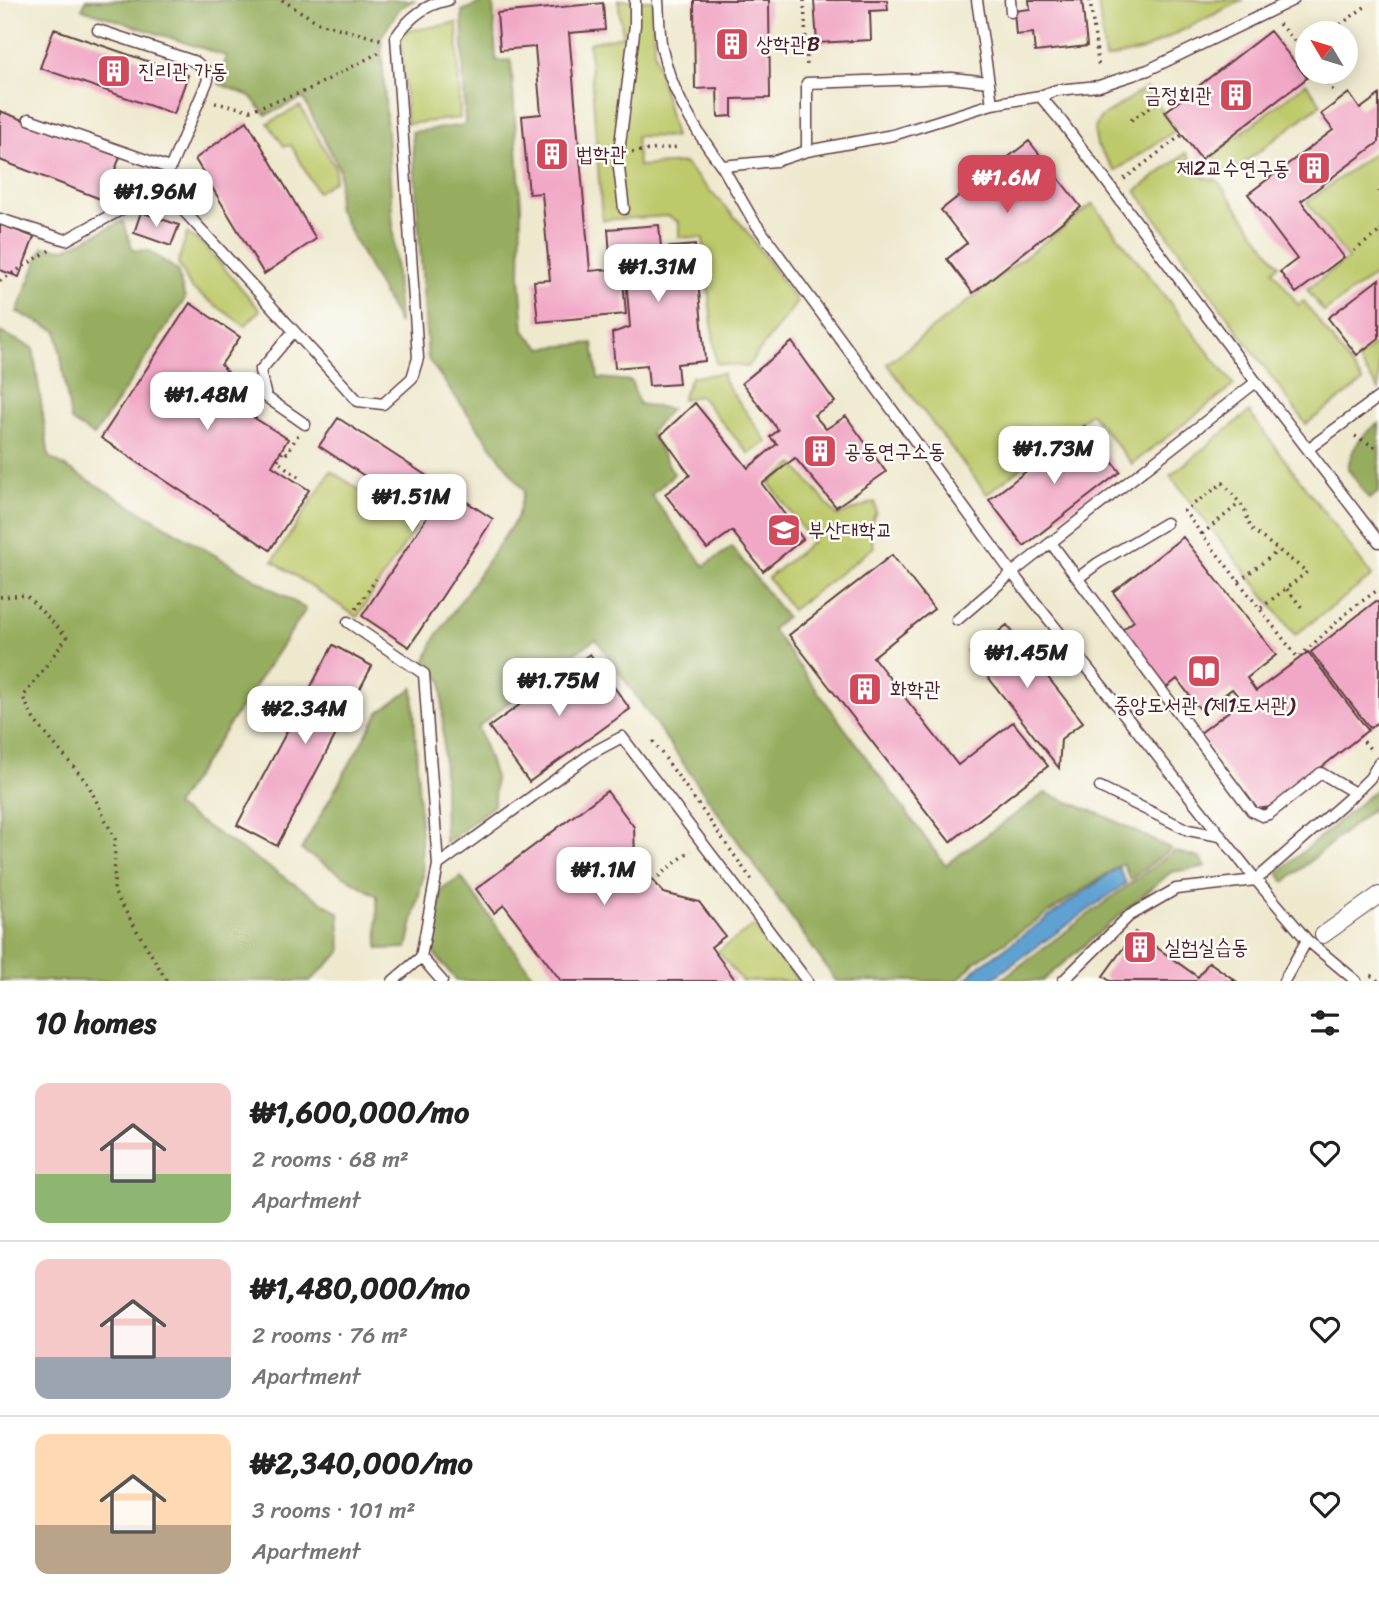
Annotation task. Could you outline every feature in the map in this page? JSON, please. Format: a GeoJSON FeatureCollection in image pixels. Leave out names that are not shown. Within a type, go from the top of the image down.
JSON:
{"type":"FeatureCollection","features":[{"type":"Feature","properties":{"kind":"street"},"geometry":{"type":"LineString","coordinates":[[1323,935],[1379,895]]}},
{"type":"Feature","properties":{"kind":"lane"},"geometry":{"type":"LineString","coordinates":[[162,187],[358,401],[383,404],[412,378],[418,358],[396,37],[405,23],[437,2],[448,0]]}},
{"type":"Feature","properties":{"kind":"lane"},"geometry":{"type":"LineString","coordinates":[[624,209],[619,153],[635,25],[635,0]]}},
{"type":"Feature","properties":{"kind":"lane"},"geometry":{"type":"LineString","coordinates":[[658,0],[662,50],[675,89],[700,138],[722,166],[753,220],[1012,573],[1220,836],[1307,940],[1356,981]]}},
{"type":"Feature","properties":{"kind":"lane"},"geometry":{"type":"LineString","coordinates":[[977,0],[992,104]]}},
{"type":"Feature","properties":{"kind":"lane"},"geometry":{"type":"LineString","coordinates":[[1010,0],[1011,12]]}},
{"type":"Feature","properties":{"kind":"lane"},"geometry":{"type":"LineString","coordinates":[[722,166],[776,161],[807,151],[893,135],[992,104],[1040,96],[1057,90],[1099,86],[1148,71],[1293,0]]}},
{"type":"Feature","properties":{"kind":"lane"},"geometry":{"type":"LineString","coordinates":[[0,219],[66,240],[162,187],[208,80],[205,71],[197,62],[99,30]]}},
{"type":"Feature","properties":{"kind":"lane"},"geometry":{"type":"LineString","coordinates":[[807,151],[807,83],[952,78],[989,82]]}},
{"type":"Feature","properties":{"kind":"lane"},"geometry":{"type":"LineString","coordinates":[[1040,96],[1079,144],[1256,382],[1377,534]]}},
{"type":"Feature","properties":{"kind":"lane"},"geometry":{"type":"LineString","coordinates":[[29,119],[169,167]]}},
{"type":"Feature","properties":{"kind":"lane"},"geometry":{"type":"LineString","coordinates":[[293,332],[260,371],[266,397],[305,424]]}},
{"type":"Feature","properties":{"kind":"lane"},"geometry":{"type":"LineString","coordinates":[[957,620],[1012,573],[1256,382]]}},
{"type":"Feature","properties":{"kind":"lane"},"geometry":{"type":"LineString","coordinates":[[1308,449],[1379,397]]}},
{"type":"Feature","properties":{"kind":"lane"},"geometry":{"type":"LineString","coordinates":[[1078,578],[1098,563],[1166,523]]}},
{"type":"Feature","properties":{"kind":"lane"},"geometry":{"type":"LineString","coordinates":[[1051,543],[1252,811],[1262,816],[1269,814],[1321,774],[1355,793]]}},
{"type":"Feature","properties":{"kind":"lane"},"geometry":{"type":"LineString","coordinates":[[348,622],[424,674],[438,865],[421,957],[393,981]]}},
{"type":"Feature","properties":{"kind":"lane"},"geometry":{"type":"LineString","coordinates":[[438,865],[592,753],[622,737],[807,981]]}},
{"type":"Feature","properties":{"kind":"lane"},"geometry":{"type":"LineString","coordinates":[[1063,981],[1129,916],[1176,889],[1256,880],[1355,793],[1370,778],[1379,761]]}},
{"type":"Feature","properties":{"kind":"lane"},"geometry":{"type":"LineString","coordinates":[[1100,787],[1188,830],[1220,836]]}},
{"type":"Feature","properties":{"kind":"lane"},"geometry":{"type":"LineString","coordinates":[[1284,981],[1307,940]]}},
{"type":"Feature","properties":{"kind":"lane"},"geometry":{"type":"LineString","coordinates":[[421,957],[442,981]]}},
{"type":"Feature","properties":{"kind":"path"},"geometry":{"type":"LineString","coordinates":[[282,0],[319,23],[386,41]]}},
{"type":"Feature","properties":{"kind":"path"},"geometry":{"type":"LineString","coordinates":[[804,0],[807,83]]}},
{"type":"Feature","properties":{"kind":"path"},"geometry":{"type":"LineString","coordinates":[[1090,0],[1098,69]]}},
{"type":"Feature","properties":{"kind":"path"},"geometry":{"type":"LineString","coordinates":[[1345,21],[1366,6]]}},
{"type":"Feature","properties":{"kind":"path"},"geometry":{"type":"LineString","coordinates":[[1268,12],[1295,40]]}},
{"type":"Feature","properties":{"kind":"path"},"geometry":{"type":"LineString","coordinates":[[213,102],[250,110],[306,91],[386,49]]}},
{"type":"Feature","properties":{"kind":"path"},"geometry":{"type":"LineString","coordinates":[[1328,84],[1335,93]]}},
{"type":"Feature","properties":{"kind":"path"},"geometry":{"type":"LineString","coordinates":[[1131,120],[1160,101]]}},
{"type":"Feature","properties":{"kind":"path"},"geometry":{"type":"LineString","coordinates":[[1122,181],[1182,135]]}},
{"type":"Feature","properties":{"kind":"path"},"geometry":{"type":"LineString","coordinates":[[619,153],[678,147]]}},
{"type":"Feature","properties":{"kind":"path"},"geometry":{"type":"LineString","coordinates":[[1354,251],[1379,232]]}},
{"type":"Feature","properties":{"kind":"path"},"geometry":{"type":"LineString","coordinates":[[0,281],[66,240]]}},
{"type":"Feature","properties":{"kind":"path"},"geometry":{"type":"LineString","coordinates":[[1355,436],[1379,449]]}},
{"type":"Feature","properties":{"kind":"path"},"geometry":{"type":"LineString","coordinates":[[293,444],[287,453],[284,450],[278,461],[300,478]]}},
{"type":"Feature","properties":{"kind":"path"},"geometry":{"type":"LineString","coordinates":[[1261,608],[1307,572],[1251,529],[1244,509],[1223,483],[1184,511],[1298,658],[1351,609],[1379,589]]}},
{"type":"Feature","properties":{"kind":"path"},"geometry":{"type":"LineString","coordinates":[[1202,534],[1240,503]]}},
{"type":"Feature","properties":{"kind":"path"},"geometry":{"type":"LineString","coordinates":[[1239,581],[1278,551]]}},
{"type":"Feature","properties":{"kind":"path"},"geometry":{"type":"LineString","coordinates":[[348,622],[376,579]]}},
{"type":"Feature","properties":{"kind":"path"},"geometry":{"type":"LineString","coordinates":[[1287,589],[1303,609]]}},
{"type":"Feature","properties":{"kind":"path"},"geometry":{"type":"LineString","coordinates":[[0,597],[26,595],[67,637],[23,697],[34,720],[88,784],[115,839],[114,892],[167,981]]}},
{"type":"Feature","properties":{"kind":"path"},"geometry":{"type":"LineString","coordinates":[[1359,736],[1379,761]]}},
{"type":"Feature","properties":{"kind":"path"},"geometry":{"type":"LineString","coordinates":[[653,741],[754,883]]}},
{"type":"Feature","properties":{"kind":"path"},"geometry":{"type":"LineString","coordinates":[[653,881],[701,842]]}},
{"type":"Feature","properties":{"kind":"path"},"geometry":{"type":"LineString","coordinates":[[1369,973],[1378,981]]}},
{"type":"Feature","properties":{"kind":"green space"},"geometry":{"type":"Polygon","coordinates":[[[86,0],[414,0],[400,8],[381,37],[399,324],[337,207],[340,170],[303,98],[266,115],[250,96],[219,84],[226,56],[82,9],[86,0]]]}},
{"type":"Feature","properties":{"kind":"green space"},"geometry":{"type":"Polygon","coordinates":[[[493,0],[496,61],[511,60],[521,207],[520,277],[524,331],[541,348],[593,343],[598,378],[631,381],[639,404],[670,409],[650,433],[674,474],[651,495],[704,566],[732,547],[786,617],[772,629],[945,865],[1045,793],[1105,816],[1171,849],[1130,880],[1123,863],[975,962],[957,981],[836,981],[596,639],[542,675],[478,727],[495,777],[494,805],[445,844],[442,681],[425,663],[434,640],[517,518],[524,491],[428,359],[412,132],[465,125],[462,11],[493,0]]]}},
{"type":"Feature","properties":{"kind":"green space"},"geometry":{"type":"Polygon","coordinates":[[[618,0],[653,0],[654,51],[675,137],[636,136],[638,166],[684,163],[742,225],[797,302],[747,367],[716,363],[703,238],[679,237],[679,222],[668,216],[602,220],[589,43],[623,36],[618,0]]]}},
{"type":"Feature","properties":{"kind":"green space"},"geometry":{"type":"Polygon","coordinates":[[[1098,0],[1243,0],[1143,50],[1105,59],[1098,0]]]}},
{"type":"Feature","properties":{"kind":"green space"},"geometry":{"type":"Polygon","coordinates":[[[457,23],[460,118],[407,124],[401,32],[457,23]]]}},
{"type":"Feature","properties":{"kind":"green space"},"geometry":{"type":"Polygon","coordinates":[[[1305,84],[1321,104],[1228,175],[1213,155],[1305,84]]]}},
{"type":"Feature","properties":{"kind":"green space"},"geometry":{"type":"Polygon","coordinates":[[[1146,88],[1176,130],[1115,171],[1097,145],[1094,130],[1100,118],[1146,88]]]}},
{"type":"Feature","properties":{"kind":"green space"},"geometry":{"type":"Polygon","coordinates":[[[300,106],[336,169],[334,181],[317,192],[291,145],[284,146],[268,123],[300,106]]]}},
{"type":"Feature","properties":{"kind":"green space"},"geometry":{"type":"Polygon","coordinates":[[[1379,149],[1379,272],[1324,312],[1307,289],[1348,259],[1307,202],[1379,149]]]}},
{"type":"Feature","properties":{"kind":"green space"},"geometry":{"type":"Polygon","coordinates":[[[1186,153],[1204,178],[1217,180],[1279,265],[1273,270],[1298,305],[1304,301],[1363,382],[1306,424],[1136,191],[1186,153]]]}},
{"type":"Feature","properties":{"kind":"green space"},"geometry":{"type":"Polygon","coordinates":[[[1093,204],[1234,385],[1132,464],[1091,413],[987,494],[887,364],[1093,204]]]}},
{"type":"Feature","properties":{"kind":"green space"},"geometry":{"type":"Polygon","coordinates":[[[123,221],[133,250],[149,251],[177,270],[185,299],[94,436],[71,421],[57,331],[17,312],[43,247],[65,249],[123,221]]]}},
{"type":"Feature","properties":{"kind":"green space"},"geometry":{"type":"Polygon","coordinates":[[[187,233],[204,245],[260,310],[245,326],[191,288],[178,263],[187,233]]]}},
{"type":"Feature","properties":{"kind":"green space"},"geometry":{"type":"Polygon","coordinates":[[[0,332],[33,348],[49,457],[306,609],[175,806],[339,913],[341,952],[310,981],[0,981],[0,332]]]}},
{"type":"Feature","properties":{"kind":"green space"},"geometry":{"type":"Polygon","coordinates":[[[1379,342],[1379,390],[1357,359],[1379,342]]]}},
{"type":"Feature","properties":{"kind":"green space"},"geometry":{"type":"Polygon","coordinates":[[[723,373],[724,381],[767,442],[749,454],[700,396],[682,399],[691,377],[723,373]]]}},
{"type":"Feature","properties":{"kind":"green space"},"geometry":{"type":"Polygon","coordinates":[[[1249,412],[1372,576],[1295,635],[1170,476],[1249,412]]]}},
{"type":"Feature","properties":{"kind":"green space"},"geometry":{"type":"Polygon","coordinates":[[[1379,423],[1379,492],[1369,499],[1348,469],[1358,442],[1379,423]]]}},
{"type":"Feature","properties":{"kind":"green space"},"geometry":{"type":"Polygon","coordinates":[[[794,464],[837,516],[875,502],[876,512],[868,530],[874,547],[792,610],[768,578],[812,542],[769,483],[794,464]]]}},
{"type":"Feature","properties":{"kind":"green space"},"geometry":{"type":"Polygon","coordinates":[[[331,471],[416,527],[357,617],[273,561],[331,471]]]}},
{"type":"Feature","properties":{"kind":"green space"},"geometry":{"type":"Polygon","coordinates":[[[413,688],[423,877],[407,948],[378,949],[377,896],[301,850],[379,712],[413,688]]]}},
{"type":"Feature","properties":{"kind":"green space"},"geometry":{"type":"Polygon","coordinates":[[[1379,787],[1379,803],[1285,882],[1278,873],[1379,787]]]}},
{"type":"Feature","properties":{"kind":"green space"},"geometry":{"type":"Polygon","coordinates":[[[1174,851],[1200,858],[1205,867],[1171,872],[1042,981],[999,981],[1174,851]]]}},
{"type":"Feature","properties":{"kind":"green space"},"geometry":{"type":"Polygon","coordinates":[[[461,877],[537,981],[457,981],[432,951],[441,890],[461,877]]]}},
{"type":"Feature","properties":{"kind":"green space"},"geometry":{"type":"Polygon","coordinates":[[[754,926],[798,981],[742,981],[718,951],[754,926]]]}},
{"type":"Feature","properties":{"kind":"water"},"geometry":{"type":"Polygon","coordinates":[[[1119,867],[1126,883],[989,981],[965,981],[978,967],[1119,867]]]}},
{"type":"Feature","properties":{"kind":"building","name":"상학관B"},"geometry":{"type":"Polygon","coordinates":[[[694,0],[769,0],[770,98],[732,99],[732,116],[718,117],[717,88],[695,89],[694,0]]]}},
{"type":"Feature","properties":{"kind":"building"},"geometry":{"type":"Polygon","coordinates":[[[814,0],[887,0],[888,10],[870,11],[871,40],[817,43],[814,0]]]}},
{"type":"Feature","properties":{"kind":"building"},"geometry":{"type":"Polygon","coordinates":[[[1029,0],[1082,0],[1087,46],[1035,52],[1033,33],[1016,35],[1014,11],[1030,9],[1029,0]]]}},
{"type":"Feature","properties":{"kind":"building","name":"법학관"},"geometry":{"type":"Polygon","coordinates":[[[603,3],[605,30],[569,33],[590,271],[622,268],[626,314],[538,322],[534,281],[550,280],[542,193],[529,194],[522,116],[541,114],[535,47],[500,50],[497,13],[603,3]]]}},
{"type":"Feature","properties":{"kind":"building","name":"진리관 가동"},"geometry":{"type":"Polygon","coordinates":[[[54,29],[188,75],[174,114],[40,68],[54,29]]]}},
{"type":"Feature","properties":{"kind":"building","name":"금정회관"},"geometry":{"type":"Polygon","coordinates":[[[1270,31],[1295,63],[1295,84],[1299,84],[1201,159],[1165,112],[1270,31]]]}},
{"type":"Feature","properties":{"kind":"building","name":"제2교수연구동"},"geometry":{"type":"Polygon","coordinates":[[[1349,93],[1360,109],[1379,95],[1379,142],[1301,201],[1344,257],[1296,293],[1280,272],[1297,259],[1248,194],[1333,130],[1321,114],[1349,93]]]}},
{"type":"Feature","properties":{"kind":"building"},"geometry":{"type":"Polygon","coordinates":[[[0,111],[120,157],[103,200],[0,160],[0,111]]]}},
{"type":"Feature","properties":{"kind":"building"},"geometry":{"type":"Polygon","coordinates":[[[247,121],[316,239],[264,274],[195,159],[247,121]]]}},
{"type":"Feature","properties":{"kind":"building"},"geometry":{"type":"Polygon","coordinates":[[[1029,141],[1081,207],[973,293],[947,259],[967,243],[941,210],[1029,141]]]}},
{"type":"Feature","properties":{"kind":"building"},"geometry":{"type":"Polygon","coordinates":[[[141,212],[179,225],[171,246],[134,233],[141,212]]]}},
{"type":"Feature","properties":{"kind":"building"},"geometry":{"type":"Polygon","coordinates":[[[0,224],[34,237],[19,277],[0,270],[0,224]]]}},
{"type":"Feature","properties":{"kind":"building"},"geometry":{"type":"Polygon","coordinates":[[[659,225],[661,248],[695,245],[705,361],[677,364],[679,384],[649,386],[647,365],[615,368],[612,333],[630,327],[625,266],[611,268],[608,229],[659,225]]]}},
{"type":"Feature","properties":{"kind":"building"},"geometry":{"type":"Polygon","coordinates":[[[1379,279],[1379,338],[1357,355],[1328,318],[1379,279]]]}},
{"type":"Feature","properties":{"kind":"building"},"geometry":{"type":"Polygon","coordinates":[[[190,303],[240,337],[221,365],[245,392],[253,417],[288,439],[272,466],[309,490],[270,550],[101,438],[190,303]]]}},
{"type":"Feature","properties":{"kind":"building","name":"공동연구소동"},"geometry":{"type":"Polygon","coordinates":[[[792,342],[835,402],[814,415],[826,429],[846,416],[886,472],[836,507],[795,458],[762,484],[803,539],[763,571],[732,531],[707,549],[665,494],[690,475],[661,435],[695,403],[748,468],[777,444],[770,437],[778,430],[742,383],[792,342]]]}},
{"type":"Feature","properties":{"kind":"building"},"geometry":{"type":"Polygon","coordinates":[[[338,418],[493,519],[409,647],[362,616],[427,517],[319,446],[338,418]]]}},
{"type":"Feature","properties":{"kind":"building"},"geometry":{"type":"Polygon","coordinates":[[[1085,426],[1120,472],[1024,546],[989,500],[1085,426]]]}},
{"type":"Feature","properties":{"kind":"building","name":"중앙도서관 (제1도서관)"},"geometry":{"type":"Polygon","coordinates":[[[1183,537],[1276,655],[1247,678],[1256,691],[1308,652],[1368,730],[1272,807],[1256,809],[1199,734],[1242,701],[1232,689],[1202,712],[1177,679],[1166,688],[1122,630],[1134,621],[1113,592],[1183,537]]]}},
{"type":"Feature","properties":{"kind":"building","name":"화학관"},"geometry":{"type":"Polygon","coordinates":[[[892,555],[934,609],[873,657],[958,765],[1013,722],[1048,766],[950,842],[789,635],[892,555]]]}},
{"type":"Feature","properties":{"kind":"building"},"geometry":{"type":"Polygon","coordinates":[[[1376,601],[1379,604],[1379,721],[1370,728],[1311,652],[1376,601]]]}},
{"type":"Feature","properties":{"kind":"building"},"geometry":{"type":"Polygon","coordinates":[[[1007,625],[1083,722],[1061,739],[1059,768],[970,654],[1007,625]]]}},
{"type":"Feature","properties":{"kind":"building"},"geometry":{"type":"Polygon","coordinates":[[[333,645],[372,666],[277,846],[237,825],[333,645]]]}},
{"type":"Feature","properties":{"kind":"building"},"geometry":{"type":"Polygon","coordinates":[[[590,654],[630,709],[529,782],[489,727],[590,654]]]}},
{"type":"Feature","properties":{"kind":"building"},"geometry":{"type":"Polygon","coordinates":[[[607,791],[634,827],[635,860],[664,893],[699,902],[725,936],[711,947],[736,981],[561,981],[504,905],[494,913],[476,889],[607,791]]]}},
{"type":"Feature","properties":{"kind":"building","name":"실험실습동"},"geometry":{"type":"Polygon","coordinates":[[[1135,932],[1198,977],[1209,962],[1236,981],[1110,981],[1103,976],[1135,932]]]}},
{"type":"Feature","properties":{"kind":"place","name":"상학관B"},"geometry":{"type":"Point","coordinates":[732,44]}},
{"type":"Feature","properties":{"kind":"place","name":"진리관 가동"},"geometry":{"type":"Point","coordinates":[114,71]}},
{"type":"Feature","properties":{"kind":"place","name":"금정회관"},"geometry":{"type":"Point","coordinates":[1236,95]}},
{"type":"Feature","properties":{"kind":"place","name":"법학관"},"geometry":{"type":"Point","coordinates":[552,154]}},
{"type":"Feature","properties":{"kind":"place","name":"제2교수연구동"},"geometry":{"type":"Point","coordinates":[1314,168]}},
{"type":"Feature","properties":{"kind":"place","name":"공동연구소동"},"geometry":{"type":"Point","coordinates":[820,451]}},
{"type":"Feature","properties":{"kind":"place","name":"부산대학교"},"geometry":{"type":"Point","coordinates":[784,530]}},
{"type":"Feature","properties":{"kind":"place","name":"중앙도서관 (제1도서관)"},"geometry":{"type":"Point","coordinates":[1204,671]}},
{"type":"Feature","properties":{"kind":"place","name":"화학관"},"geometry":{"type":"Point","coordinates":[865,689]}},
{"type":"Feature","properties":{"kind":"place","name":"실험실습동"},"geometry":{"type":"Point","coordinates":[1140,947]}}]}
